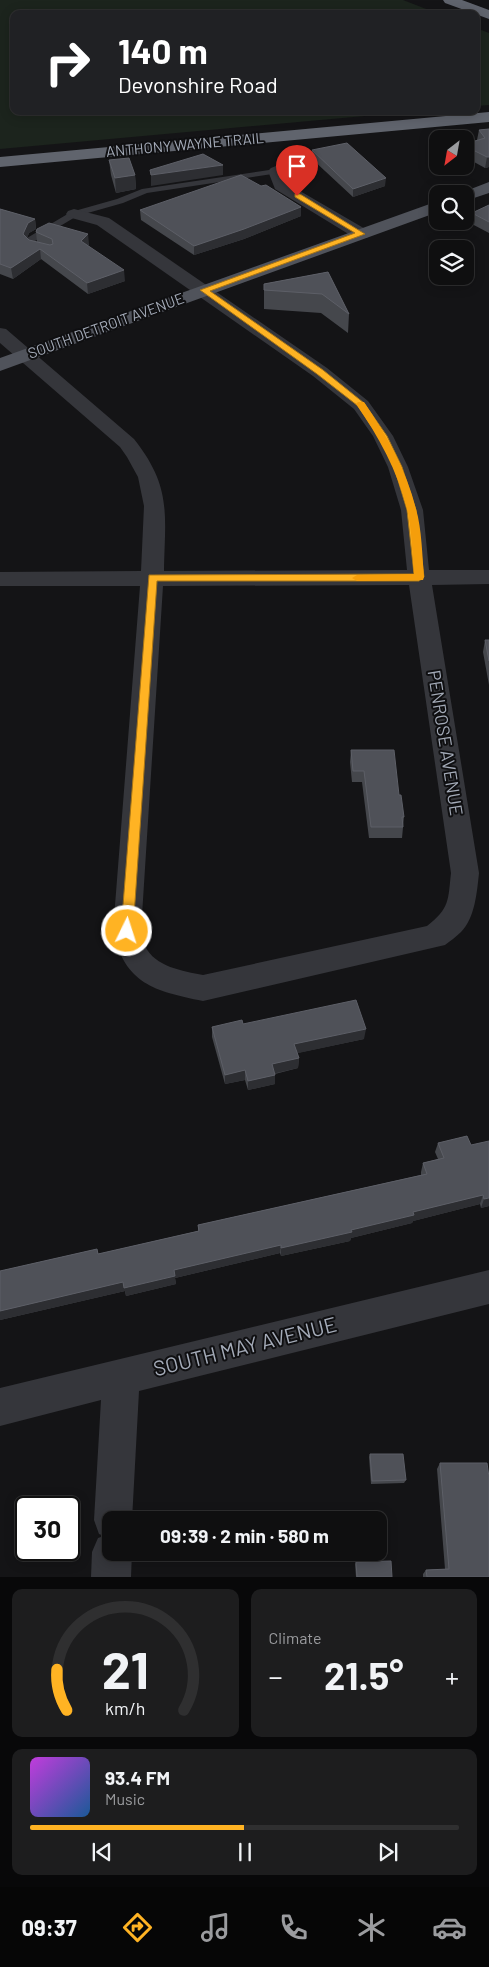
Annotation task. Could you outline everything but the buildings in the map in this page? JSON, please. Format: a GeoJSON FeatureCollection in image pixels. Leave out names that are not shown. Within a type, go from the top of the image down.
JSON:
{"type":"FeatureCollection","features":[{"type":"Feature","properties":{"kind":"highway"},"geometry":{"type":"LineString","coordinates":[[450,0],[476,10]]}},
{"type":"Feature","properties":{"kind":"highway","name":"ANTHONY WAYNE TRAIL"},"geometry":{"type":"LineString","coordinates":[[0,162],[489,117]]}},
{"type":"Feature","properties":{"kind":"main road","name":"SOUTH DETROIT AVENUE"},"geometry":{"type":"LineString","coordinates":[[0,365],[429,209]]}},
{"type":"Feature","properties":{"kind":"street"},"geometry":{"type":"LineString","coordinates":[[276,171],[281,186],[361,234]]}},
{"type":"Feature","properties":{"kind":"street","name":"PENROSE AVENUE"},"geometry":{"type":"LineString","coordinates":[[74,214],[103,221],[320,372],[361,404],[383,436],[398,467],[412,510],[419,577],[465,873],[462,902],[452,923],[435,936],[203,988],[173,983],[147,970],[133,952],[127,931],[152,578]]}},
{"type":"Feature","properties":{"kind":"street"},"geometry":{"type":"LineString","coordinates":[[0,333],[127,444],[137,456],[148,477],[155,506],[152,578]]}},
{"type":"Feature","properties":{"kind":"street"},"geometry":{"type":"LineString","coordinates":[[0,579],[489,577]]}},
{"type":"Feature","properties":{"kind":"street","name":"SOUTH MAY AVENUE"},"geometry":{"type":"LineString","coordinates":[[0,1407],[489,1287]]}},
{"type":"Feature","properties":{"kind":"street"},"geometry":{"type":"LineString","coordinates":[[114,1511],[121,1378]]}},
{"type":"Feature","properties":{"kind":"street"},"geometry":{"type":"LineString","coordinates":[[110,1577],[111,1561]]}},
{"type":"Feature","properties":{"kind":"lane"},"geometry":{"type":"LineString","coordinates":[[49,252],[34,247],[30,240],[74,214],[120,201],[145,191],[276,171]]}},
{"type":"Feature","properties":{"kind":"shaded area"},"geometry":{"type":"Polygon","coordinates":[[[0,0],[403,0],[429,10],[10,10],[10,115],[376,115],[0,149],[0,0]]]}},
{"type":"Feature","properties":{"kind":"shaded area"},"geometry":{"type":"Polygon","coordinates":[[[480,30],[489,33],[489,105],[480,106],[480,30]]]}},
{"type":"Feature","properties":{"kind":"slow traffic"},"geometry":{"type":"LineString","coordinates":[[357,578],[419,577],[412,510],[398,467],[383,436],[361,404]]}},
{"type":"Feature","properties":{"kind":"route"},"geometry":{"type":"LineString","coordinates":[[127,931],[152,578],[419,577],[412,510],[398,467],[383,436],[361,404],[320,372],[204,290],[361,234],[297,196]]}}]}
